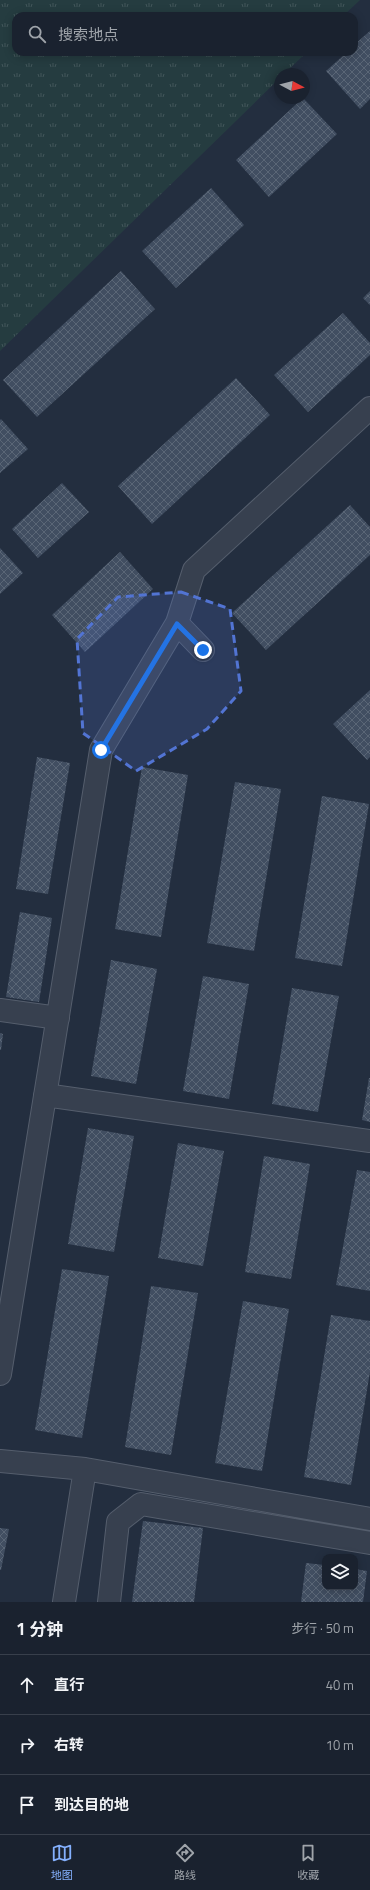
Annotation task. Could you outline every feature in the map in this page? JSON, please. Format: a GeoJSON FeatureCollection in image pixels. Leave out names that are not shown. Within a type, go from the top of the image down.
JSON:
{"type":"FeatureCollection","features":[{"type":"Feature","properties":{"kind":"lane"},"geometry":{"type":"LineString","coordinates":[[0,1374],[101,750],[177,624],[194,570],[370,408]]}},
{"type":"Feature","properties":{"kind":"lane"},"geometry":{"type":"LineString","coordinates":[[177,624],[203,650]]}},
{"type":"Feature","properties":{"kind":"lane"},"geometry":{"type":"LineString","coordinates":[[0,1010],[58,1018]]}},
{"type":"Feature","properties":{"kind":"lane"},"geometry":{"type":"LineString","coordinates":[[45,1095],[370,1141]]}},
{"type":"Feature","properties":{"kind":"lane"},"geometry":{"type":"LineString","coordinates":[[0,1460],[85,1469],[370,1519]]}},
{"type":"Feature","properties":{"kind":"lane"},"geometry":{"type":"LineString","coordinates":[[64,1602],[85,1469]]}},
{"type":"Feature","properties":{"kind":"lane"},"geometry":{"type":"LineString","coordinates":[[109,1602],[118,1522],[142,1504],[370,1543]]}},
{"type":"Feature","properties":{"kind":"highlighted area"},"geometry":{"type":"Polygon","coordinates":[[[181,592],[230,609],[241,691],[207,729],[136,771],[83,733],[77,639],[118,597],[181,592]]]}},
{"type":"Feature","properties":{"kind":"green space"},"geometry":{"type":"Polygon","coordinates":[[[0,0],[360,0],[347,12],[12,12],[12,56],[303,56],[290,68],[274,68],[274,84],[0,351],[0,0]]]}},
{"type":"Feature","properties":{"kind":"building"},"geometry":{"type":"Polygon","coordinates":[[[370,31],[370,99],[360,109],[326,71],[343,56],[358,56],[358,42],[370,31]]]}},
{"type":"Feature","properties":{"kind":"building"},"geometry":{"type":"Polygon","coordinates":[[[297,104],[309,104],[337,134],[269,197],[236,160],[297,104]]]}},
{"type":"Feature","properties":{"kind":"building"},"geometry":{"type":"Polygon","coordinates":[[[211,188],[244,225],[176,288],[142,251],[211,188]]]}},
{"type":"Feature","properties":{"kind":"building"},"geometry":{"type":"Polygon","coordinates":[[[121,271],[155,309],[37,417],[3,380],[121,271]]]}},
{"type":"Feature","properties":{"kind":"building"},"geometry":{"type":"Polygon","coordinates":[[[370,291],[370,305],[363,298],[370,291]]]}},
{"type":"Feature","properties":{"kind":"building"},"geometry":{"type":"Polygon","coordinates":[[[343,313],[370,343],[370,355],[308,412],[274,375],[343,313]]]}},
{"type":"Feature","properties":{"kind":"building"},"geometry":{"type":"Polygon","coordinates":[[[236,378],[270,415],[152,524],[118,486],[236,378]]]}},
{"type":"Feature","properties":{"kind":"building"},"geometry":{"type":"Polygon","coordinates":[[[1,419],[28,449],[0,473],[0,420],[1,419]]]}},
{"type":"Feature","properties":{"kind":"building"},"geometry":{"type":"Polygon","coordinates":[[[62,483],[89,512],[38,558],[12,529],[62,483]]]}},
{"type":"Feature","properties":{"kind":"building"},"geometry":{"type":"Polygon","coordinates":[[[350,505],[370,527],[370,555],[266,650],[232,613],[350,505]]]}},
{"type":"Feature","properties":{"kind":"building"},"geometry":{"type":"Polygon","coordinates":[[[0,548],[23,573],[0,594],[0,548]]]}},
{"type":"Feature","properties":{"kind":"building"},"geometry":{"type":"Polygon","coordinates":[[[120,552],[153,589],[85,652],[52,615],[120,552]]]}},
{"type":"Feature","properties":{"kind":"building"},"geometry":{"type":"Polygon","coordinates":[[[370,690],[370,757],[367,760],[333,724],[370,690]]]}},
{"type":"Feature","properties":{"kind":"building"},"geometry":{"type":"Polygon","coordinates":[[[37,757],[70,763],[48,894],[16,889],[37,757]]]}},
{"type":"Feature","properties":{"kind":"building"},"geometry":{"type":"Polygon","coordinates":[[[142,767],[188,775],[161,937],[115,929],[142,767]]]}},
{"type":"Feature","properties":{"kind":"building"},"geometry":{"type":"Polygon","coordinates":[[[235,782],[281,789],[254,951],[207,943],[235,782]]]}},
{"type":"Feature","properties":{"kind":"building"},"geometry":{"type":"Polygon","coordinates":[[[322,796],[369,804],[342,966],[295,958],[322,796]]]}},
{"type":"Feature","properties":{"kind":"building"},"geometry":{"type":"Polygon","coordinates":[[[20,912],[52,918],[39,1002],[6,997],[20,912]]]}},
{"type":"Feature","properties":{"kind":"building"},"geometry":{"type":"Polygon","coordinates":[[[111,960],[157,969],[136,1084],[91,1076],[111,960]]]}},
{"type":"Feature","properties":{"kind":"building"},"geometry":{"type":"Polygon","coordinates":[[[203,976],[249,984],[229,1099],[183,1091],[203,976]]]}},
{"type":"Feature","properties":{"kind":"building"},"geometry":{"type":"Polygon","coordinates":[[[292,988],[339,996],[318,1112],[272,1104],[292,988]]]}},
{"type":"Feature","properties":{"kind":"building"},"geometry":{"type":"Polygon","coordinates":[[[0,1033],[3,1034],[1,1050],[0,1050],[0,1033]]]}},
{"type":"Feature","properties":{"kind":"building"},"geometry":{"type":"Polygon","coordinates":[[[370,1078],[370,1122],[362,1120],[370,1078]]]}},
{"type":"Feature","properties":{"kind":"building"},"geometry":{"type":"Polygon","coordinates":[[[88,1128],[134,1136],[114,1252],[68,1244],[88,1128]]]}},
{"type":"Feature","properties":{"kind":"building"},"geometry":{"type":"Polygon","coordinates":[[[178,1143],[224,1151],[203,1266],[158,1258],[178,1143]]]}},
{"type":"Feature","properties":{"kind":"building"},"geometry":{"type":"Polygon","coordinates":[[[264,1156],[310,1164],[291,1279],[245,1272],[264,1156]]]}},
{"type":"Feature","properties":{"kind":"building"},"geometry":{"type":"Polygon","coordinates":[[[357,1170],[370,1172],[370,1291],[336,1285],[357,1170]]]}},
{"type":"Feature","properties":{"kind":"building"},"geometry":{"type":"Polygon","coordinates":[[[62,1269],[109,1276],[82,1438],[35,1430],[62,1269]]]}},
{"type":"Feature","properties":{"kind":"building"},"geometry":{"type":"Polygon","coordinates":[[[151,1286],[198,1293],[171,1455],[125,1447],[151,1286]]]}},
{"type":"Feature","properties":{"kind":"building"},"geometry":{"type":"Polygon","coordinates":[[[243,1301],[289,1309],[262,1471],[215,1463],[243,1301]]]}},
{"type":"Feature","properties":{"kind":"building"},"geometry":{"type":"Polygon","coordinates":[[[331,1315],[370,1321],[370,1372],[351,1485],[304,1477],[331,1315]]]}},
{"type":"Feature","properties":{"kind":"building"},"geometry":{"type":"Polygon","coordinates":[[[143,1521],[203,1528],[194,1602],[132,1602],[143,1521]]]}},
{"type":"Feature","properties":{"kind":"building"},"geometry":{"type":"Polygon","coordinates":[[[0,1528],[9,1529],[1,1570],[0,1570],[0,1528]]]}},
{"type":"Feature","properties":{"kind":"building"},"geometry":{"type":"Polygon","coordinates":[[[306,1563],[322,1565],[322,1590],[358,1590],[358,1570],[367,1571],[363,1602],[301,1602],[306,1563]]]}},
{"type":"Feature","properties":{"kind":"route"},"geometry":{"type":"LineString","coordinates":[[101,750],[177,624],[203,650]]}}]}
